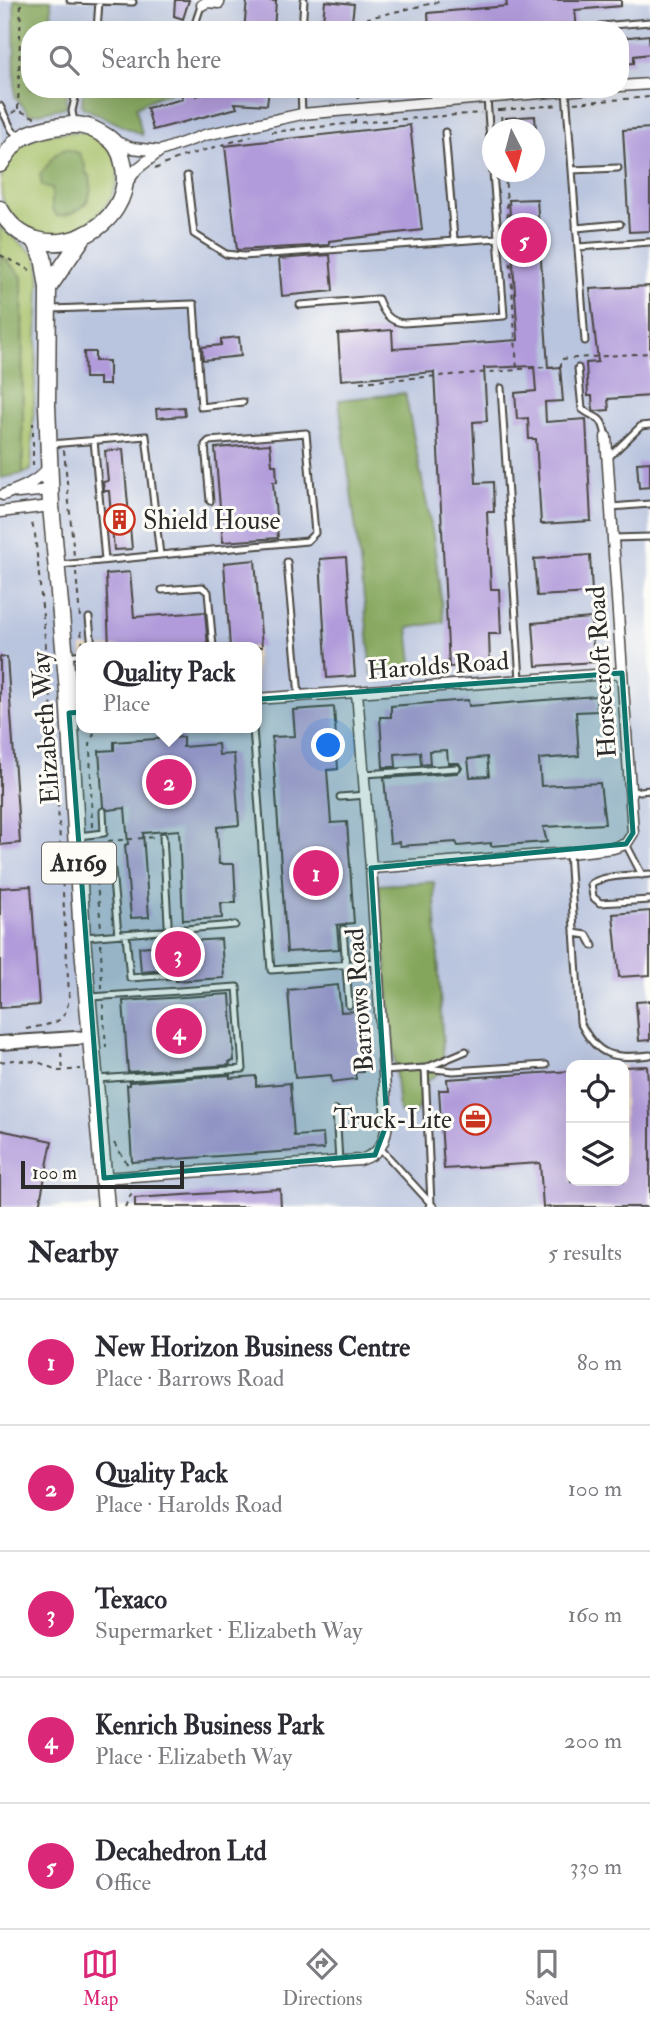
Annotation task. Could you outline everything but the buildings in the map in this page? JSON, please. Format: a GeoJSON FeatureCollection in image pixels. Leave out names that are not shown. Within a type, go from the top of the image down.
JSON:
{"type":"FeatureCollection","features":[{"type":"Feature","properties":{"kind":"main road"},"geometry":{"type":"LineString","coordinates":[[0,164],[21,139],[57,127],[75,125],[99,132],[113,141],[123,161],[125,185],[116,207],[83,237],[48,288]]}},
{"type":"Feature","properties":{"kind":"main road"},"geometry":{"type":"LineString","coordinates":[[2,214],[18,230],[35,240],[65,242],[83,237]]}},
{"type":"Feature","properties":{"kind":"main road","name":"Elizabeth Way"},"geometry":{"type":"LineString","coordinates":[[35,240],[43,257],[48,288],[55,443],[50,467],[51,506],[56,565],[73,655],[75,712]]}},
{"type":"Feature","properties":{"kind":"main road","name":"Elizabeth Way"},"geometry":{"type":"LineString","coordinates":[[77,733],[87,863],[82,937],[95,996],[91,1037],[106,1207]]}},
{"type":"Feature","properties":{"kind":"street"},"geometry":{"type":"LineString","coordinates":[[203,2],[219,3]]}},
{"type":"Feature","properties":{"kind":"street"},"geometry":{"type":"LineString","coordinates":[[629,85],[647,83]]}},
{"type":"Feature","properties":{"kind":"street"},"geometry":{"type":"LineString","coordinates":[[125,185],[137,169],[160,151],[218,132],[302,114],[487,98]]}},
{"type":"Feature","properties":{"kind":"street"},"geometry":{"type":"LineString","coordinates":[[113,141],[132,149],[160,151]]}},
{"type":"Feature","properties":{"kind":"street","name":"Horsecroft Road"},"geometry":{"type":"LineString","coordinates":[[606,437],[633,834],[626,844]]}},
{"type":"Feature","properties":{"kind":"street"},"geometry":{"type":"LineString","coordinates":[[1,495],[39,479],[50,467]]}},
{"type":"Feature","properties":{"kind":"street"},"geometry":{"type":"LineString","coordinates":[[1,495],[50,490]]}},
{"type":"Feature","properties":{"kind":"street"},"geometry":{"type":"LineString","coordinates":[[0,512],[51,506]]}},
{"type":"Feature","properties":{"kind":"street","name":"Harolds Road"},"geometry":{"type":"LineString","coordinates":[[262,699],[622,673]]}},
{"type":"Feature","properties":{"kind":"street","name":"Barrows Road"},"geometry":{"type":"LineString","coordinates":[[357,692],[372,868],[387,1123],[386,1140],[380,1148]]}},
{"type":"Feature","properties":{"kind":"street"},"geometry":{"type":"LineString","coordinates":[[372,868],[569,853],[626,844]]}},
{"type":"Feature","properties":{"kind":"street"},"geometry":{"type":"LineString","coordinates":[[0,1043],[91,1037]]}},
{"type":"Feature","properties":{"kind":"street"},"geometry":{"type":"LineString","coordinates":[[104,1178],[360,1160],[375,1155],[380,1148]]}},
{"type":"Feature","properties":{"kind":"lane"},"geometry":{"type":"LineString","coordinates":[[70,0],[133,2]]}},
{"type":"Feature","properties":{"kind":"lane"},"geometry":{"type":"LineString","coordinates":[[303,21],[304,0]]}},
{"type":"Feature","properties":{"kind":"lane"},"geometry":{"type":"LineString","coordinates":[[98,21],[99,1]]}},
{"type":"Feature","properties":{"kind":"lane"},"geometry":{"type":"LineString","coordinates":[[196,21],[203,2]]}},
{"type":"Feature","properties":{"kind":"lane"},"geometry":{"type":"LineString","coordinates":[[629,24],[650,22]]}},
{"type":"Feature","properties":{"kind":"lane"},"geometry":{"type":"LineString","coordinates":[[75,125],[72,111],[76,98]]}},
{"type":"Feature","properties":{"kind":"lane"},"geometry":{"type":"LineString","coordinates":[[302,98],[302,114]]}},
{"type":"Feature","properties":{"kind":"lane"},"geometry":{"type":"LineString","coordinates":[[433,98],[435,102]]}},
{"type":"Feature","properties":{"kind":"lane"},"geometry":{"type":"LineString","coordinates":[[487,98],[489,119]]}},
{"type":"Feature","properties":{"kind":"lane"},"geometry":{"type":"LineString","coordinates":[[567,98],[585,341]]}},
{"type":"Feature","properties":{"kind":"lane"},"geometry":{"type":"LineString","coordinates":[[0,106],[12,130],[21,139]]}},
{"type":"Feature","properties":{"kind":"lane"},"geometry":{"type":"LineString","coordinates":[[445,132],[454,239]]}},
{"type":"Feature","properties":{"kind":"lane"},"geometry":{"type":"LineString","coordinates":[[572,170],[618,168]]}},
{"type":"Feature","properties":{"kind":"lane"},"geometry":{"type":"LineString","coordinates":[[187,176],[194,234],[226,254],[243,256],[454,239],[498,238]]}},
{"type":"Feature","properties":{"kind":"lane"},"geometry":{"type":"LineString","coordinates":[[300,305],[378,299],[381,308],[396,323],[503,316],[494,182]]}},
{"type":"Feature","properties":{"kind":"lane"},"geometry":{"type":"LineString","coordinates":[[576,228],[620,224]]}},
{"type":"Feature","properties":{"kind":"lane"},"geometry":{"type":"LineString","coordinates":[[578,247],[650,242]]}},
{"type":"Feature","properties":{"kind":"lane"},"geometry":{"type":"LineString","coordinates":[[48,309],[194,304],[201,407],[243,402]]}},
{"type":"Feature","properties":{"kind":"lane"},"geometry":{"type":"LineString","coordinates":[[578,368],[582,409],[604,422],[606,437]]}},
{"type":"Feature","properties":{"kind":"lane"},"geometry":{"type":"LineString","coordinates":[[500,388],[520,680]]}},
{"type":"Feature","properties":{"kind":"lane"},"geometry":{"type":"LineString","coordinates":[[607,459],[640,426],[650,425]]}},
{"type":"Feature","properties":{"kind":"lane"},"geometry":{"type":"LineString","coordinates":[[56,565],[312,539],[315,533],[307,435],[304,432],[209,441],[205,445],[210,502]]}},
{"type":"Feature","properties":{"kind":"lane"},"geometry":{"type":"LineString","coordinates":[[55,443],[146,436],[148,438],[160,555]]}},
{"type":"Feature","properties":{"kind":"lane"},"geometry":{"type":"LineString","coordinates":[[94,440],[105,560]]}},
{"type":"Feature","properties":{"kind":"lane"},"geometry":{"type":"LineString","coordinates":[[611,508],[650,504]]}},
{"type":"Feature","properties":{"kind":"lane"},"geometry":{"type":"LineString","coordinates":[[613,538],[650,537]]}},
{"type":"Feature","properties":{"kind":"lane"},"geometry":{"type":"LineString","coordinates":[[287,562],[299,696]]}},
{"type":"Feature","properties":{"kind":"lane"},"geometry":{"type":"LineString","coordinates":[[162,590],[202,587],[208,592],[213,642]]}},
{"type":"Feature","properties":{"kind":"lane"},"geometry":{"type":"LineString","coordinates":[[89,618],[91,642]]}},
{"type":"Feature","properties":{"kind":"lane"},"geometry":{"type":"LineString","coordinates":[[253,733],[271,970],[377,962]]}},
{"type":"Feature","properties":{"kind":"lane"},"geometry":{"type":"LineString","coordinates":[[364,774],[457,768]]}},
{"type":"Feature","properties":{"kind":"lane"},"geometry":{"type":"LineString","coordinates":[[630,792],[650,790]]}},
{"type":"Feature","properties":{"kind":"lane"},"geometry":{"type":"LineString","coordinates":[[340,797],[366,794]]}},
{"type":"Feature","properties":{"kind":"lane"},"geometry":{"type":"LineString","coordinates":[[85,835],[104,834],[103,811]]}},
{"type":"Feature","properties":{"kind":"lane"},"geometry":{"type":"LineString","coordinates":[[126,934],[130,978],[171,975],[163,836]]}},
{"type":"Feature","properties":{"kind":"lane"},"geometry":{"type":"LineString","coordinates":[[626,844],[642,875]]}},
{"type":"Feature","properties":{"kind":"lane"},"geometry":{"type":"LineString","coordinates":[[569,853],[580,1022],[590,1041],[609,1055],[629,1058],[650,1055]]}},
{"type":"Feature","properties":{"kind":"lane"},"geometry":{"type":"LineString","coordinates":[[87,863],[102,862],[112,870],[118,934]]}},
{"type":"Feature","properties":{"kind":"lane"},"geometry":{"type":"LineString","coordinates":[[650,874],[595,880],[591,884],[593,897],[600,903],[650,900]]}},
{"type":"Feature","properties":{"kind":"lane"},"geometry":{"type":"LineString","coordinates":[[82,937],[235,925]]}},
{"type":"Feature","properties":{"kind":"lane"},"geometry":{"type":"LineString","coordinates":[[343,929],[349,1005]]}},
{"type":"Feature","properties":{"kind":"lane"},"geometry":{"type":"LineString","coordinates":[[574,933],[587,935],[593,946]]}},
{"type":"Feature","properties":{"kind":"lane"},"geometry":{"type":"LineString","coordinates":[[95,996],[237,987],[243,1069],[95,1079]]}},
{"type":"Feature","properties":{"kind":"lane"},"geometry":{"type":"LineString","coordinates":[[425,1068],[466,1051]]}},
{"type":"Feature","properties":{"kind":"lane"},"geometry":{"type":"LineString","coordinates":[[384,1071],[425,1068],[453,1071],[546,1065]]}},
{"type":"Feature","properties":{"kind":"lane"},"geometry":{"type":"LineString","coordinates":[[425,1068],[432,1206]]}},
{"type":"Feature","properties":{"kind":"lane"},"geometry":{"type":"LineString","coordinates":[[335,1110],[339,1162]]}},
{"type":"Feature","properties":{"kind":"lane"},"geometry":{"type":"LineString","coordinates":[[380,1148],[432,1206]]}},
{"type":"Feature","properties":{"kind":"path"},"geometry":{"type":"LineString","coordinates":[[18,110],[21,0]]}},
{"type":"Feature","properties":{"kind":"path"},"geometry":{"type":"LineString","coordinates":[[368,21],[368,18],[438,2],[437,0]]}},
{"type":"Feature","properties":{"kind":"path"},"geometry":{"type":"LineString","coordinates":[[355,123],[358,98]]}},
{"type":"Feature","properties":{"kind":"path"},"geometry":{"type":"LineString","coordinates":[[266,133],[501,110],[501,119]]}},
{"type":"Feature","properties":{"kind":"path"},"geometry":{"type":"LineString","coordinates":[[152,172],[178,158],[254,136]]}},
{"type":"Feature","properties":{"kind":"path"},"geometry":{"type":"LineString","coordinates":[[0,255],[33,271]]}},
{"type":"Feature","properties":{"kind":"path"},"geometry":{"type":"LineString","coordinates":[[517,370],[561,366],[561,359],[650,353]]}},
{"type":"Feature","properties":{"kind":"path"},"geometry":{"type":"LineString","coordinates":[[55,443],[65,453],[83,642]]}},
{"type":"Feature","properties":{"kind":"path"},"geometry":{"type":"LineString","coordinates":[[26,1029],[58,1022],[67,1013],[69,995],[53,721],[35,534],[31,519]]}},
{"type":"Feature","properties":{"kind":"path"},"geometry":{"type":"LineString","coordinates":[[94,733],[90,744],[85,835],[87,863],[101,936],[95,996],[107,1056]]}},
{"type":"Feature","properties":{"kind":"path"},"geometry":{"type":"LineString","coordinates":[[107,841],[163,836]]}},
{"type":"Feature","properties":{"kind":"path"},"geometry":{"type":"LineString","coordinates":[[61,1052],[63,1070]]}},
{"type":"Feature","properties":{"kind":"path"},"geometry":{"type":"LineString","coordinates":[[0,1062],[38,1062],[63,1070],[81,1069]]}},
{"type":"Feature","properties":{"kind":"path"},"geometry":{"type":"LineString","coordinates":[[114,1142],[128,1165],[131,1194],[125,1207]]}},
{"type":"Feature","properties":{"kind":"highlighted area"},"geometry":{"type":"Polygon","coordinates":[[[622,673],[633,833],[626,844],[371,868],[387,1123],[375,1155],[104,1178],[69,713],[622,673]]]}},
{"type":"Feature","properties":{"kind":"shaded area"},"geometry":{"type":"Polygon","coordinates":[[[0,0],[650,0],[650,1207],[0,1207],[0,0]]]}},
{"type":"Feature","properties":{"kind":"green space"},"geometry":{"type":"Polygon","coordinates":[[[14,0],[51,0],[52,21],[21,21],[21,98],[66,98],[66,107],[30,115],[15,97],[14,0]]]}},
{"type":"Feature","properties":{"kind":"green space"},"geometry":{"type":"Polygon","coordinates":[[[82,98],[154,98],[136,107],[142,135],[82,107],[82,98]]]}},
{"type":"Feature","properties":{"kind":"green space"},"geometry":{"type":"Polygon","coordinates":[[[89,132],[108,146],[116,162],[118,174],[110,199],[92,219],[70,233],[54,235],[31,230],[12,215],[4,204],[1,186],[5,164],[30,140],[46,134],[89,132]]]}},
{"type":"Feature","properties":{"kind":"green space"},"geometry":{"type":"Polygon","coordinates":[[[66,149],[79,153],[90,177],[91,186],[84,205],[73,213],[57,216],[52,210],[52,188],[42,186],[40,174],[54,156],[66,149]]]}},
{"type":"Feature","properties":{"kind":"green space"},"geometry":{"type":"Polygon","coordinates":[[[0,227],[37,256],[40,270],[31,470],[23,474],[22,277],[0,256],[0,227]]]}},
{"type":"Feature","properties":{"kind":"green space"},"geometry":{"type":"Polygon","coordinates":[[[0,257],[6,259],[22,277],[23,474],[0,478],[0,257]]]}},
{"type":"Feature","properties":{"kind":"green space"},"geometry":{"type":"Polygon","coordinates":[[[405,393],[433,536],[444,622],[408,628],[413,671],[372,673],[339,400],[405,393]]]}},
{"type":"Feature","properties":{"kind":"green space"},"geometry":{"type":"Polygon","coordinates":[[[434,882],[444,1069],[426,1082],[421,1103],[413,1116],[399,1112],[379,885],[434,882]]]}},
{"type":"Feature","properties":{"kind":"place","name":"Decahedron Ltd"},"geometry":{"type":"Point","coordinates":[524,240]}},
{"type":"Feature","properties":{"kind":"place","name":"Shield House"},"geometry":{"type":"Point","coordinates":[120,520]}},
{"type":"Feature","properties":{"kind":"place","name":"Quality Pack"},"geometry":{"type":"Point","coordinates":[169,782]}},
{"type":"Feature","properties":{"kind":"place","name":"New Horizon Business Centre"},"geometry":{"type":"Point","coordinates":[316,873]}},
{"type":"Feature","properties":{"kind":"place","name":"Texaco"},"geometry":{"type":"Point","coordinates":[178,954]}},
{"type":"Feature","properties":{"kind":"place","name":"Kenrich Business Park"},"geometry":{"type":"Point","coordinates":[179,1031]}},
{"type":"Feature","properties":{"kind":"place","name":"Truck-Lite"},"geometry":{"type":"Point","coordinates":[475,1119]}}]}
